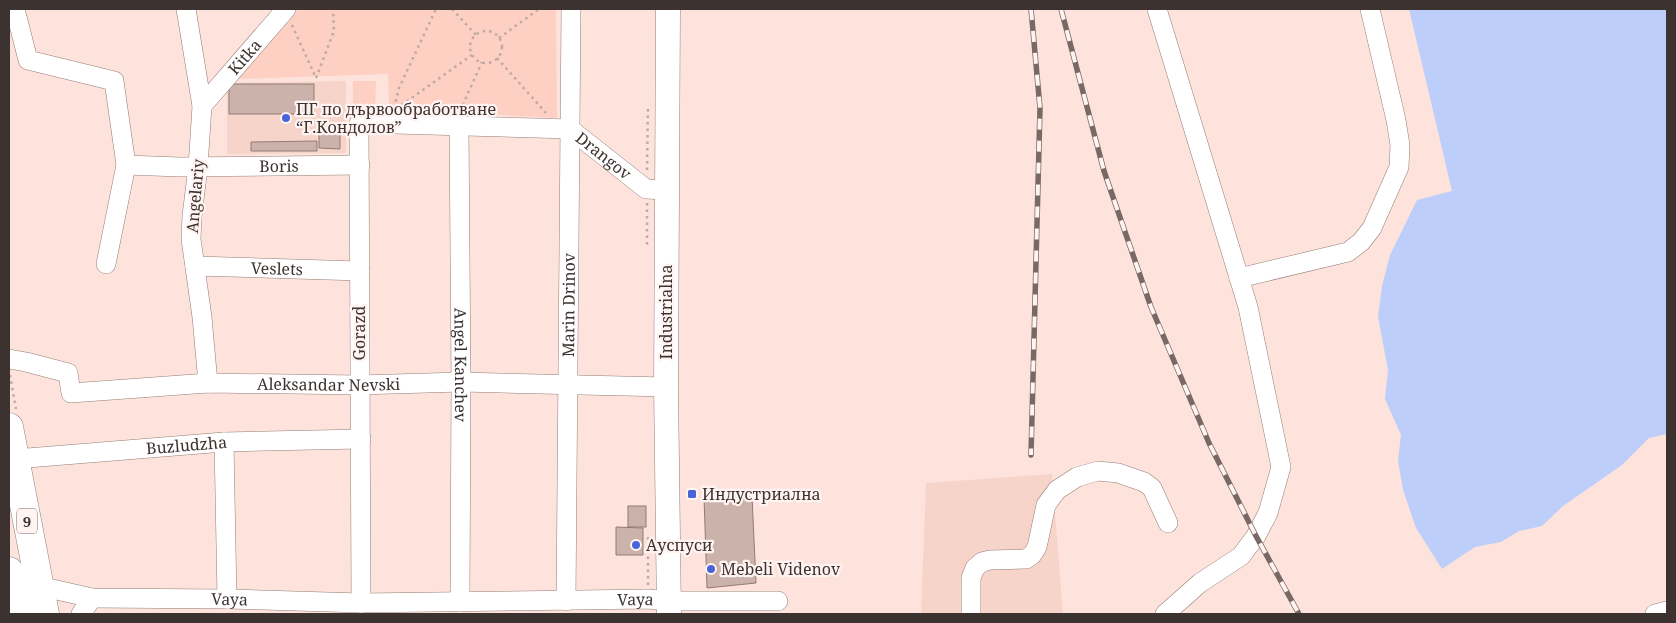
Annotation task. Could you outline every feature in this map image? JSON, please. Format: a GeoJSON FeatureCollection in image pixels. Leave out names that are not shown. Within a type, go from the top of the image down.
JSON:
{"type":"FeatureCollection","features":[{"type":"Feature","properties":{"kind":"highway","name":"9"},"geometry":{"type":"LineString","coordinates":[[9,427],[45,614]]}},
{"type":"Feature","properties":{"kind":"highway"},"geometry":{"type":"LineString","coordinates":[[9,571],[18,614]]}},
{"type":"Feature","properties":{"kind":"main road","name":"Industrialna"},"geometry":{"type":"LineString","coordinates":[[668,9],[666,387],[669,608]]}},
{"type":"Feature","properties":{"kind":"street"},"geometry":{"type":"LineString","coordinates":[[15,9],[28,60],[114,80],[126,165],[106,264]]}},
{"type":"Feature","properties":{"kind":"street","name":"Angelariy"},"geometry":{"type":"LineString","coordinates":[[186,9],[202,106],[191,239],[196,266],[208,383]]}},
{"type":"Feature","properties":{"kind":"street","name":"Kitka"},"geometry":{"type":"LineString","coordinates":[[202,106],[286,9]]}},
{"type":"Feature","properties":{"kind":"street","name":"Marin Drinov"},"geometry":{"type":"LineString","coordinates":[[566,601],[569,384],[565,129],[571,9]]}},
{"type":"Feature","properties":{"kind":"street"},"geometry":{"type":"LineString","coordinates":[[1157,9],[1248,307],[1281,467],[1268,513],[1256,536],[1241,556],[1200,583],[1165,614]]}},
{"type":"Feature","properties":{"kind":"street"},"geometry":{"type":"LineString","coordinates":[[1240,278],[1348,252],[1372,228],[1399,167],[1400,145],[1370,9]]}},
{"type":"Feature","properties":{"kind":"street","name":"Drangov"},"geometry":{"type":"LineString","coordinates":[[359,123],[565,129],[646,189],[666,190]]}},
{"type":"Feature","properties":{"kind":"street","name":"Gorazd"},"geometry":{"type":"LineString","coordinates":[[359,123],[359,385],[362,603]]}},
{"type":"Feature","properties":{"kind":"street","name":"Angel Kanchev"},"geometry":{"type":"LineString","coordinates":[[456,126],[460,382],[460,602]]}},
{"type":"Feature","properties":{"kind":"street","name":"Boris"},"geometry":{"type":"LineString","coordinates":[[126,165],[198,167],[360,165]]}},
{"type":"Feature","properties":{"kind":"street","name":"Veslets"},"geometry":{"type":"LineString","coordinates":[[196,266],[360,271]]}},
{"type":"Feature","properties":{"kind":"street","name":"Aleksandar Nevski"},"geometry":{"type":"LineString","coordinates":[[9,359],[68,373],[71,392],[208,383],[359,385],[460,382],[666,387]]}},
{"type":"Feature","properties":{"kind":"street","name":"Buzludzha"},"geometry":{"type":"LineString","coordinates":[[15,459],[224,442],[361,439]]}},
{"type":"Feature","properties":{"kind":"street"},"geometry":{"type":"LineString","coordinates":[[224,442],[232,604]]}},
{"type":"Feature","properties":{"kind":"street"},"geometry":{"type":"LineString","coordinates":[[971,614],[971,578],[975,568],[982,562],[990,560],[1026,559],[1032,555],[1037,547],[1046,506],[1057,490],[1077,477],[1098,471],[1118,473],[1144,482],[1152,488],[1168,522]]}},
{"type":"Feature","properties":{"kind":"street","name":"Vaya"},"geometry":{"type":"LineString","coordinates":[[39,586],[102,604],[648,599],[669,608],[778,601]]}},
{"type":"Feature","properties":{"kind":"street"},"geometry":{"type":"LineString","coordinates":[[81,614],[102,604]]}},
{"type":"Feature","properties":{"kind":"street"},"geometry":{"type":"LineString","coordinates":[[1655,614],[1667,611]]}},
{"type":"Feature","properties":{"kind":"path"},"geometry":{"type":"LineString","coordinates":[[286,9],[316,78],[334,31],[333,9]]}},
{"type":"Feature","properties":{"kind":"path"},"geometry":{"type":"LineString","coordinates":[[436,9],[400,88],[394,110],[472,55]]}},
{"type":"Feature","properties":{"kind":"path"},"geometry":{"type":"LineString","coordinates":[[452,9],[476,35]]}},
{"type":"Feature","properties":{"kind":"path"},"geometry":{"type":"LineString","coordinates":[[499,38],[539,9]]}},
{"type":"Feature","properties":{"kind":"path"},"geometry":{"type":"LineString","coordinates":[[481,32],[491,32],[499,38],[502,48],[497,58],[489,62],[482,62],[472,55],[470,44],[476,35],[481,32]]}},
{"type":"Feature","properties":{"kind":"path"},"geometry":{"type":"LineString","coordinates":[[497,58],[565,129]]}},
{"type":"Feature","properties":{"kind":"path"},"geometry":{"type":"LineString","coordinates":[[456,126],[482,62]]}},
{"type":"Feature","properties":{"kind":"shaded area"},"geometry":{"type":"Polygon","coordinates":[[[298,9],[556,9],[557,118],[389,109],[388,74],[239,79],[298,9]]]}},
{"type":"Feature","properties":{"kind":"shaded area","name":"ПГ по дървообработване “Г.Кондолов”"},"geometry":{"type":"Polygon","coordinates":[[[346,81],[346,153],[227,154],[227,83],[346,81]]]}},
{"type":"Feature","properties":{"kind":"shaded area"},"geometry":{"type":"Polygon","coordinates":[[[353,81],[376,81],[375,112],[353,112],[353,81]]]}},
{"type":"Feature","properties":{"kind":"shaded area"},"geometry":{"type":"Polygon","coordinates":[[[1052,474],[1063,614],[921,614],[926,483],[1052,474]]]}},
{"type":"Feature","properties":{"kind":"water"},"geometry":{"type":"Polygon","coordinates":[[[1409,9],[1667,9],[1667,434],[1649,438],[1622,465],[1563,506],[1542,526],[1519,531],[1501,542],[1475,547],[1442,569],[1416,528],[1403,490],[1398,461],[1401,435],[1385,399],[1388,370],[1378,317],[1382,286],[1390,255],[1417,200],[1452,191],[1409,9]]]}},
{"type":"Feature","properties":{"kind":"building"},"geometry":{"type":"Polygon","coordinates":[[[229,84],[314,84],[314,114],[229,114],[229,84]]]}},
{"type":"Feature","properties":{"kind":"building"},"geometry":{"type":"Polygon","coordinates":[[[319,133],[340,133],[340,149],[319,148],[319,133]]]}},
{"type":"Feature","properties":{"kind":"building"},"geometry":{"type":"Polygon","coordinates":[[[317,141],[317,151],[251,151],[251,142],[317,141]]]}},
{"type":"Feature","properties":{"kind":"building"},"geometry":{"type":"Polygon","coordinates":[[[752,496],[756,583],[707,588],[704,497],[752,496]]]}},
{"type":"Feature","properties":{"kind":"building"},"geometry":{"type":"Polygon","coordinates":[[[628,506],[646,506],[646,527],[628,527],[628,506]]]}},
{"type":"Feature","properties":{"kind":"building"},"geometry":{"type":"Polygon","coordinates":[[[616,527],[643,528],[643,555],[616,555],[616,527]]]}},
{"type":"Feature","properties":{"kind":"railway"},"geometry":{"type":"LineString","coordinates":[[1031,9],[1040,108],[1031,455]]}},
{"type":"Feature","properties":{"kind":"railway"},"geometry":{"type":"LineString","coordinates":[[1061,9],[1104,171],[1151,307],[1209,443],[1256,536],[1299,614]]}},
{"type":"Feature","properties":{"kind":"place","name":"ПГ по дървообработване “Г.Кондолов”"},"geometry":{"type":"Point","coordinates":[286,118]}},
{"type":"Feature","properties":{"kind":"place","name":"Индустриална"},"geometry":{"type":"Point","coordinates":[692,494]}},
{"type":"Feature","properties":{"kind":"place","name":"Ауспуси"},"geometry":{"type":"Point","coordinates":[636,545]}},
{"type":"Feature","properties":{"kind":"place","name":"Mebeli Videnov"},"geometry":{"type":"Point","coordinates":[711,569]}}]}
